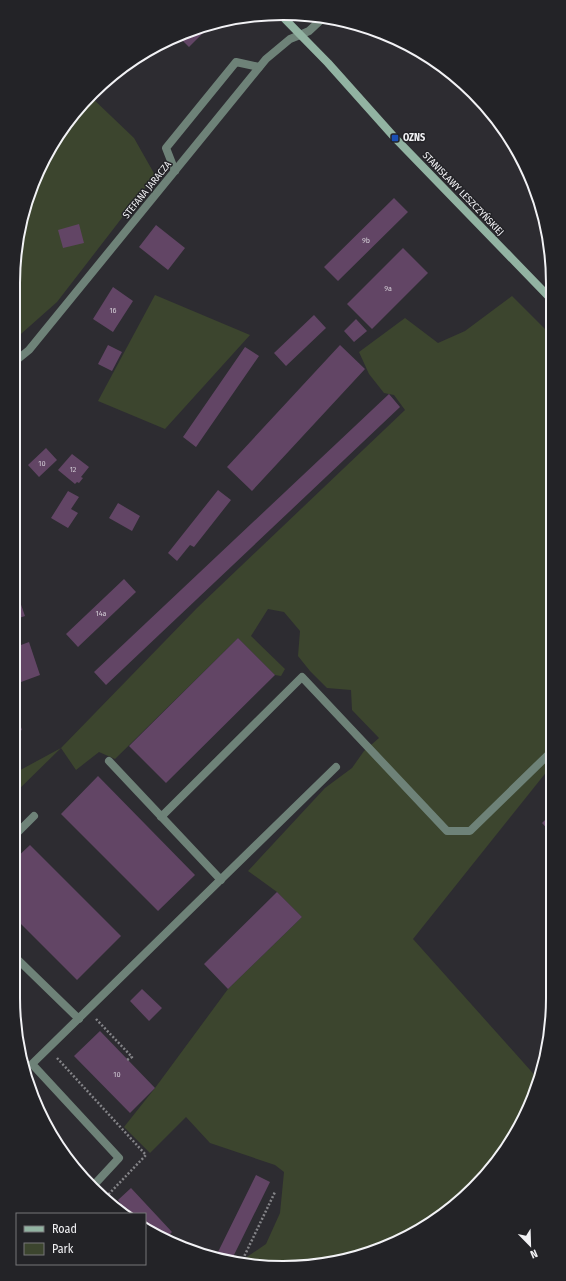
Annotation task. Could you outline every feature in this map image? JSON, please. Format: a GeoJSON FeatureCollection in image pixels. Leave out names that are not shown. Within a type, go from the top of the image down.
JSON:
{"type":"FeatureCollection","features":[{"type":"Feature","properties":{"kind":"street","name":"STANISŁAWY LESZCZYŃSKIEJ"},"geometry":{"type":"LineString","coordinates":[[286,20],[395,138],[546,294]]}},
{"type":"Feature","properties":{"kind":"street","name":"STEFANA JARACZA"},"geometry":{"type":"LineString","coordinates":[[20,357],[29,350],[266,59],[290,39],[309,31],[318,22]]}},
{"type":"Feature","properties":{"kind":"street"},"geometry":{"type":"LineString","coordinates":[[175,172],[166,148],[236,62],[259,67]]}},
{"type":"Feature","properties":{"kind":"street"},"geometry":{"type":"LineString","coordinates":[[161,817],[302,677],[447,831],[470,831],[546,757]]}},
{"type":"Feature","properties":{"kind":"street"},"geometry":{"type":"LineString","coordinates":[[109,761],[221,880]]}},
{"type":"Feature","properties":{"kind":"street"},"geometry":{"type":"LineString","coordinates":[[96,1183],[120,1158],[32,1064],[336,767]]}},
{"type":"Feature","properties":{"kind":"street"},"geometry":{"type":"LineString","coordinates":[[20,830],[34,816]]}},
{"type":"Feature","properties":{"kind":"street"},"geometry":{"type":"LineString","coordinates":[[20,962],[79,1019]]}},
{"type":"Feature","properties":{"kind":"path"},"geometry":{"type":"LineString","coordinates":[[90,1022],[95,1017],[132,1057],[127,1060]]}},
{"type":"Feature","properties":{"kind":"path"},"geometry":{"type":"LineString","coordinates":[[55,1056],[146,1156],[108,1195]]}},
{"type":"Feature","properties":{"kind":"path"},"geometry":{"type":"LineString","coordinates":[[243,1258],[275,1192]]}},
{"type":"Feature","properties":{"kind":"green space"},"geometry":{"type":"Polygon","coordinates":[[[94,100],[134,138],[155,175],[57,302],[20,335],[20,283],[22,249],[34,198],[55,151],[74,123],[94,100]]]}},
{"type":"Feature","properties":{"kind":"green space"},"geometry":{"type":"Polygon","coordinates":[[[155,295],[250,335],[165,429],[98,401],[155,295]]]}},
{"type":"Feature","properties":{"kind":"green space"},"geometry":{"type":"Polygon","coordinates":[[[512,296],[546,330],[546,773],[413,939],[534,1075],[519,1114],[502,1144],[481,1171],[456,1196],[429,1217],[414,1226],[368,1247],[317,1259],[283,1261],[245,1258],[266,1244],[280,1213],[284,1172],[275,1165],[210,1143],[186,1117],[150,1153],[124,1127],[155,1088],[228,989],[302,917],[277,892],[248,871],[325,788],[352,768],[364,751],[379,738],[352,710],[351,690],[327,688],[298,656],[300,631],[284,612],[268,609],[251,636],[285,669],[281,676],[275,675],[238,638],[115,759],[99,752],[76,770],[61,748],[197,608],[405,410],[394,395],[384,393],[369,374],[359,352],[405,318],[438,343],[465,331],[512,296]]]}},
{"type":"Feature","properties":{"kind":"green space"},"geometry":{"type":"Polygon","coordinates":[[[61,748],[20,788],[20,770],[61,748]]]}},
{"type":"Feature","properties":{"kind":"building"},"geometry":{"type":"Polygon","coordinates":[[[204,32],[189,47],[182,40],[204,32]]]}},
{"type":"Feature","properties":{"kind":"building"},"geometry":{"type":"Polygon","coordinates":[[[394,198],[408,212],[338,281],[324,267],[394,198]]]}},
{"type":"Feature","properties":{"kind":"building"},"geometry":{"type":"Polygon","coordinates":[[[79,224],[84,243],[63,248],[58,230],[79,224]]]}},
{"type":"Feature","properties":{"kind":"building"},"geometry":{"type":"Polygon","coordinates":[[[156,225],[185,248],[168,270],[139,247],[156,225]]]}},
{"type":"Feature","properties":{"kind":"building"},"geometry":{"type":"Polygon","coordinates":[[[403,248],[428,273],[372,329],[347,304],[403,248]]]}},
{"type":"Feature","properties":{"kind":"building"},"geometry":{"type":"Polygon","coordinates":[[[113,287],[133,301],[113,332],[93,319],[113,287]]]}},
{"type":"Feature","properties":{"kind":"building"},"geometry":{"type":"Polygon","coordinates":[[[314,315],[326,328],[286,366],[274,353],[314,315]]]}},
{"type":"Feature","properties":{"kind":"building"},"geometry":{"type":"Polygon","coordinates":[[[356,319],[367,331],[354,342],[344,331],[356,319]]]}},
{"type":"Feature","properties":{"kind":"building"},"geometry":{"type":"Polygon","coordinates":[[[108,345],[122,352],[112,371],[98,364],[108,345]]]}},
{"type":"Feature","properties":{"kind":"building"},"geometry":{"type":"Polygon","coordinates":[[[340,345],[365,369],[252,491],[227,467],[340,345]]]}},
{"type":"Feature","properties":{"kind":"building"},"geometry":{"type":"Polygon","coordinates":[[[245,347],[259,356],[196,447],[183,437],[245,347]]]}},
{"type":"Feature","properties":{"kind":"building"},"geometry":{"type":"Polygon","coordinates":[[[389,394],[400,407],[106,685],[94,672],[389,394]]]}},
{"type":"Feature","properties":{"kind":"building"},"geometry":{"type":"Polygon","coordinates":[[[46,448],[57,460],[39,477],[28,465],[46,448]]]}},
{"type":"Feature","properties":{"kind":"building"},"geometry":{"type":"Polygon","coordinates":[[[72,454],[89,467],[81,477],[83,478],[79,483],[77,482],[75,484],[58,470],[72,454]]]}},
{"type":"Feature","properties":{"kind":"building"},"geometry":{"type":"Polygon","coordinates":[[[218,490],[231,500],[194,547],[190,545],[177,561],[168,553],[218,490]]]}},
{"type":"Feature","properties":{"kind":"building"},"geometry":{"type":"Polygon","coordinates":[[[68,491],[79,497],[71,509],[78,513],[68,528],[51,518],[68,491]]]}},
{"type":"Feature","properties":{"kind":"building"},"geometry":{"type":"Polygon","coordinates":[[[118,503],[140,516],[132,531],[109,518],[118,503]]]}},
{"type":"Feature","properties":{"kind":"building"},"geometry":{"type":"Polygon","coordinates":[[[124,579],[136,592],[78,647],[66,634],[124,579]]]}},
{"type":"Feature","properties":{"kind":"building"},"geometry":{"type":"Polygon","coordinates":[[[20,602],[25,616],[20,618],[20,602]]]}},
{"type":"Feature","properties":{"kind":"building"},"geometry":{"type":"Polygon","coordinates":[[[238,638],[275,675],[166,783],[129,746],[238,638]]]}},
{"type":"Feature","properties":{"kind":"building"},"geometry":{"type":"Polygon","coordinates":[[[29,642],[40,675],[20,682],[20,645],[29,642]]]}},
{"type":"Feature","properties":{"kind":"building"},"geometry":{"type":"Polygon","coordinates":[[[98,776],[195,875],[158,911],[61,814],[98,776]]]}},
{"type":"Feature","properties":{"kind":"building"},"geometry":{"type":"Polygon","coordinates":[[[546,819],[546,827],[542,823],[546,819]]]}},
{"type":"Feature","properties":{"kind":"building"},"geometry":{"type":"Polygon","coordinates":[[[30,845],[121,936],[77,980],[20,923],[20,854],[30,845]]]}},
{"type":"Feature","properties":{"kind":"building"},"geometry":{"type":"Polygon","coordinates":[[[277,892],[302,917],[228,989],[204,964],[277,892]]]}},
{"type":"Feature","properties":{"kind":"building"},"geometry":{"type":"Polygon","coordinates":[[[142,989],[162,1008],[149,1021],[130,1001],[142,989]]]}},
{"type":"Feature","properties":{"kind":"building"},"geometry":{"type":"Polygon","coordinates":[[[100,1031],[155,1088],[130,1113],[74,1056],[100,1031]]]}},
{"type":"Feature","properties":{"kind":"building"},"geometry":{"type":"Polygon","coordinates":[[[256,1175],[270,1182],[233,1256],[218,1252],[256,1175]]]}},
{"type":"Feature","properties":{"kind":"building"},"geometry":{"type":"Polygon","coordinates":[[[131,1188],[172,1232],[169,1235],[151,1226],[146,1223],[146,1213],[131,1213],[120,1205],[118,1200],[131,1188]]]}},
{"type":"Feature","properties":{"kind":"place","name":"OZNS"},"geometry":{"type":"Point","coordinates":[395,138]}}]}
